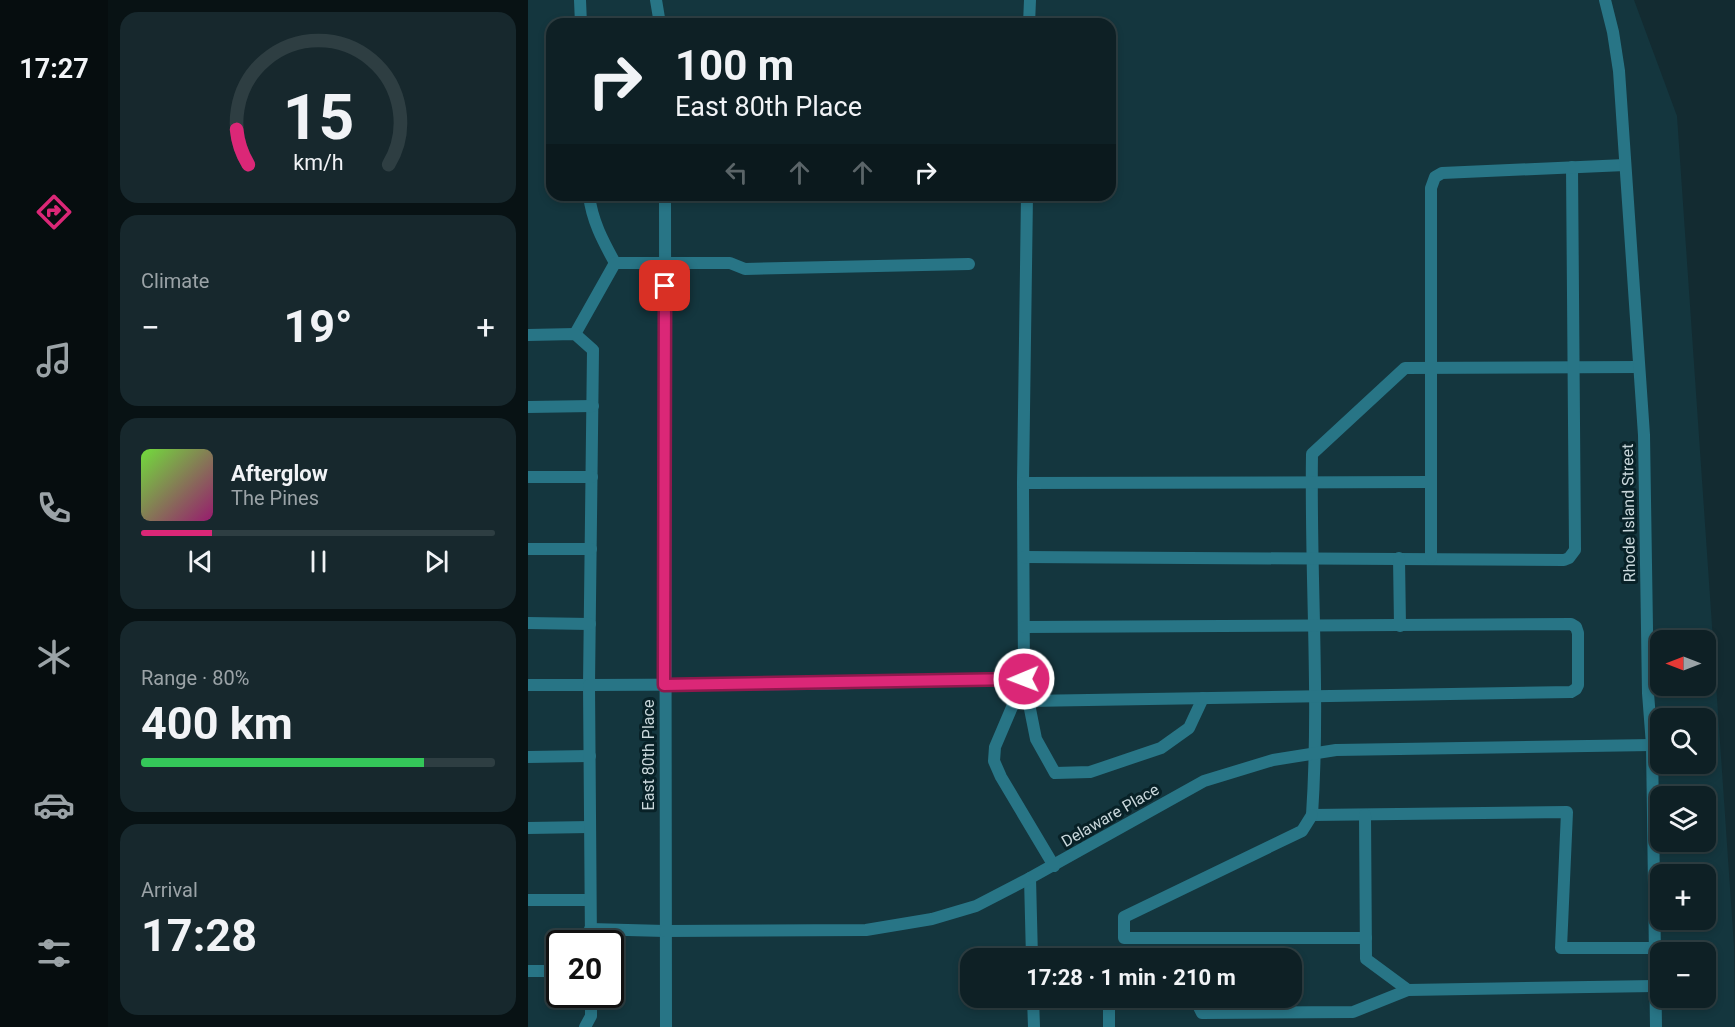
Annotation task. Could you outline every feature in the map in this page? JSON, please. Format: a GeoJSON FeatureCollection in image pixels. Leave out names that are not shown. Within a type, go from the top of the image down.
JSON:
{"type":"FeatureCollection","features":[{"type":"Feature","properties":{"kind":"street"},"geometry":{"type":"LineString","coordinates":[[580,0],[581,18]]}},
{"type":"Feature","properties":{"kind":"street"},"geometry":{"type":"LineString","coordinates":[[656,0],[659,18]]}},
{"type":"Feature","properties":{"kind":"street"},"geometry":{"type":"LineString","coordinates":[[1029,18],[1030,0]]}},
{"type":"Feature","properties":{"kind":"street","name":"Rhode Island Street"},"geometry":{"type":"LineString","coordinates":[[1605,0],[1619,71],[1644,435],[1650,719]]}},
{"type":"Feature","properties":{"kind":"street"},"geometry":{"type":"LineString","coordinates":[[1431,558],[1431,188],[1435,177],[1442,173],[1625,165]]}},
{"type":"Feature","properties":{"kind":"street"},"geometry":{"type":"LineString","coordinates":[[1024,557],[1564,560],[1569,558],[1575,550],[1572,167]]}},
{"type":"Feature","properties":{"kind":"street"},"geometry":{"type":"LineString","coordinates":[[589,201],[600,237],[615,263]]}},
{"type":"Feature","properties":{"kind":"street","name":"East 80th Place"},"geometry":{"type":"LineString","coordinates":[[665,201],[666,1027]]}},
{"type":"Feature","properties":{"kind":"street"},"geometry":{"type":"LineString","coordinates":[[1027,201],[1023,483],[1024,679],[1036,739],[1055,773],[1090,772],[1161,748],[1189,728],[1203,698]]}},
{"type":"Feature","properties":{"kind":"street"},"geometry":{"type":"LineString","coordinates":[[615,263],[730,263],[745,268],[969,264]]}},
{"type":"Feature","properties":{"kind":"street"},"geometry":{"type":"LineString","coordinates":[[575,334],[615,263]]}},
{"type":"Feature","properties":{"kind":"street"},"geometry":{"type":"LineString","coordinates":[[528,335],[575,334],[593,350],[589,685],[590,930]]}},
{"type":"Feature","properties":{"kind":"street"},"geometry":{"type":"LineString","coordinates":[[1366,938],[1124,938],[1124,917],[1302,831],[1312,815],[1316,752],[1312,626],[1312,454],[1405,368],[1639,367]]}},
{"type":"Feature","properties":{"kind":"street"},"geometry":{"type":"LineString","coordinates":[[528,407],[593,406]]}},
{"type":"Feature","properties":{"kind":"street"},"geometry":{"type":"LineString","coordinates":[[528,477],[592,477]]}},
{"type":"Feature","properties":{"kind":"street"},"geometry":{"type":"LineString","coordinates":[[1023,483],[1431,482]]}},
{"type":"Feature","properties":{"kind":"street"},"geometry":{"type":"LineString","coordinates":[[528,549],[591,549]]}},
{"type":"Feature","properties":{"kind":"street"},"geometry":{"type":"LineString","coordinates":[[1399,558],[1400,626]]}},
{"type":"Feature","properties":{"kind":"street"},"geometry":{"type":"LineString","coordinates":[[528,623],[590,624]]}},
{"type":"Feature","properties":{"kind":"street"},"geometry":{"type":"LineString","coordinates":[[1024,627],[1571,624],[1576,627],[1578,633],[1578,685],[1571,692],[1028,701]]}},
{"type":"Feature","properties":{"kind":"street"},"geometry":{"type":"LineString","coordinates":[[528,685],[1024,679]]}},
{"type":"Feature","properties":{"kind":"street"},"geometry":{"type":"LineString","coordinates":[[1024,679],[995,747],[994,761],[1000,777],[1054,866]]}},
{"type":"Feature","properties":{"kind":"street","name":"Delaware Place"},"geometry":{"type":"LineString","coordinates":[[624,930],[887,928],[955,913],[976,906],[1054,866],[1204,781],[1251,765],[1316,752],[1650,745]]}},
{"type":"Feature","properties":{"kind":"street"},"geometry":{"type":"LineString","coordinates":[[528,757],[590,756]]}},
{"type":"Feature","properties":{"kind":"street","name":"Rhode Island Street"},"geometry":{"type":"LineString","coordinates":[[1652,774],[1655,942]]}},
{"type":"Feature","properties":{"kind":"street"},"geometry":{"type":"LineString","coordinates":[[1312,815],[1567,813],[1561,948],[1650,948]]}},
{"type":"Feature","properties":{"kind":"street"},"geometry":{"type":"LineString","coordinates":[[1365,815],[1366,959],[1408,990]]}},
{"type":"Feature","properties":{"kind":"street"},"geometry":{"type":"LineString","coordinates":[[528,828],[590,827]]}},
{"type":"Feature","properties":{"kind":"street"},"geometry":{"type":"LineString","coordinates":[[1030,878],[1032,948]]}},
{"type":"Feature","properties":{"kind":"street"},"geometry":{"type":"LineString","coordinates":[[528,900],[590,900]]}},
{"type":"Feature","properties":{"kind":"street"},"geometry":{"type":"LineString","coordinates":[[528,970],[546,970]]}},
{"type":"Feature","properties":{"kind":"street"},"geometry":{"type":"LineString","coordinates":[[1202,1013],[1353,1012],[1408,990],[1650,986]]}},
{"type":"Feature","properties":{"kind":"street"},"geometry":{"type":"LineString","coordinates":[[1109,1027],[1109,1003],[1115,1000],[1196,1000],[1202,1013],[1202,1027]]}},
{"type":"Feature","properties":{"kind":"street"},"geometry":{"type":"LineString","coordinates":[[585,1027],[591,1016],[591,1008]]}},
{"type":"Feature","properties":{"kind":"street"},"geometry":{"type":"LineString","coordinates":[[1033,1008],[1034,1027]]}},
{"type":"Feature","properties":{"kind":"street","name":"Rhode Island Street"},"geometry":{"type":"LineString","coordinates":[[1656,1008],[1656,1027]]}},
{"type":"Feature","properties":{"kind":"shaded area"},"geometry":{"type":"Polygon","coordinates":[[[528,0],[1634,0],[1677,116],[1712,630],[1650,630],[1650,696],[1716,696],[1716,684],[1734,946],[1735,1027],[528,1027],[528,0]]]}},
{"type":"Feature","properties":{"kind":"route"},"geometry":{"type":"LineString","coordinates":[[665,286],[664,685],[1024,679]]}}]}
